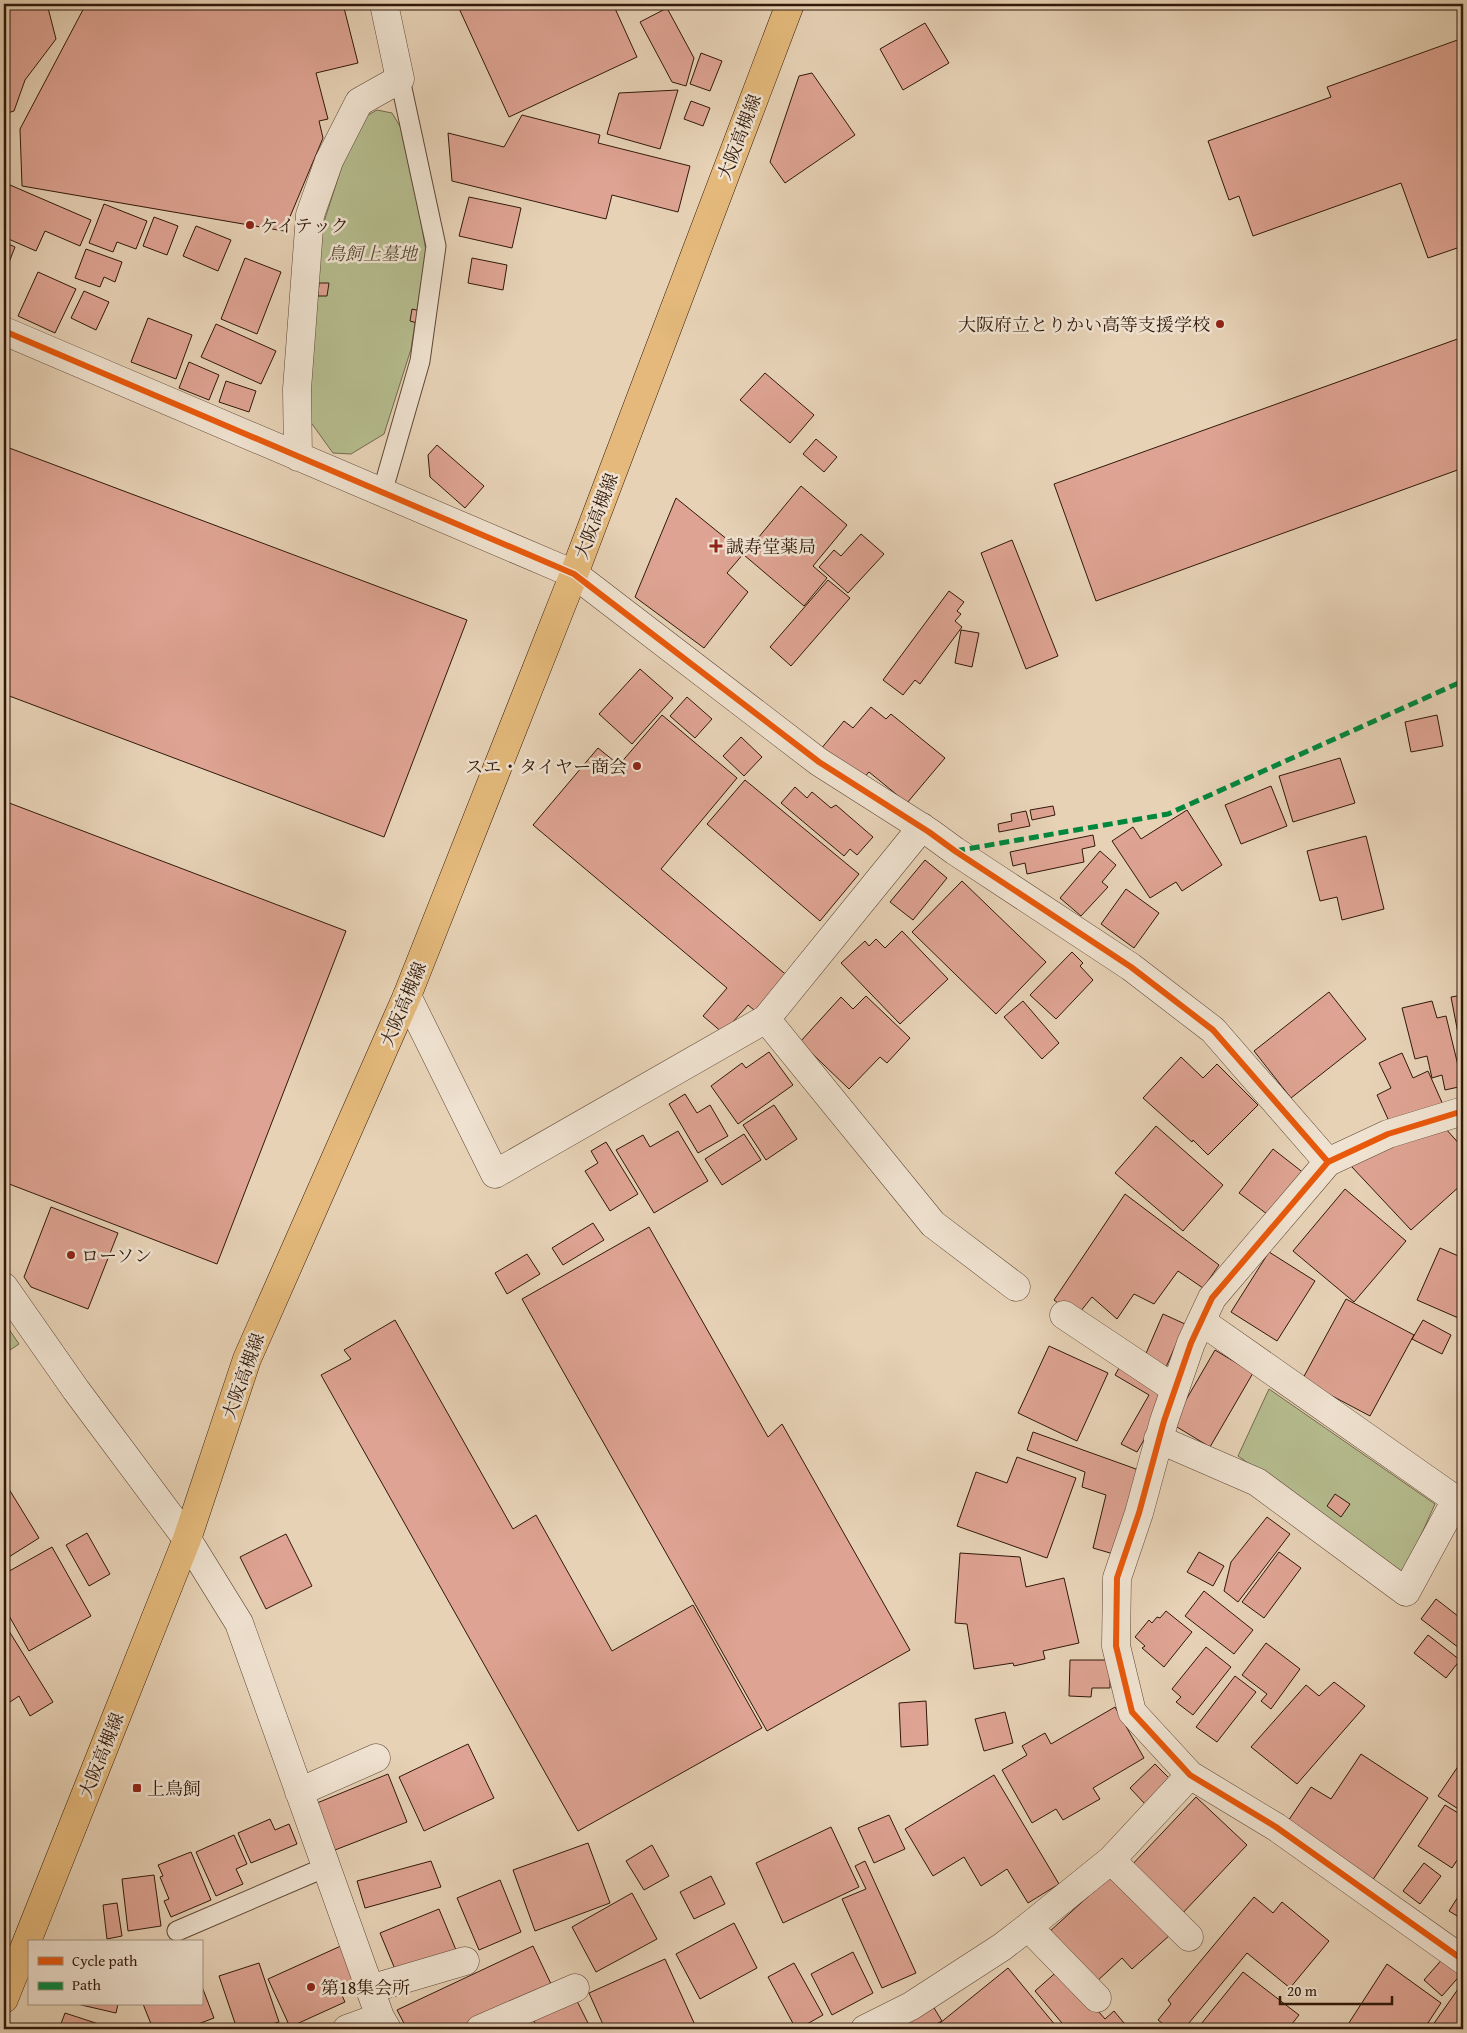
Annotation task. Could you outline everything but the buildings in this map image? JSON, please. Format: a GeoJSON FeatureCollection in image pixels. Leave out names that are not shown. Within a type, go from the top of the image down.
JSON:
{"type":"FeatureCollection","features":[{"type":"Feature","properties":{"kind":"main road","name":"大阪高槻線"},"geometry":{"type":"LineString","coordinates":[[4,1999],[186,1538],[247,1359],[407,996],[574,574],[790,4]]}},
{"type":"Feature","properties":{"kind":"street"},"geometry":{"type":"LineString","coordinates":[[298,457],[297,389],[310,216],[329,161],[358,102],[400,79],[384,4]]}},
{"type":"Feature","properties":{"kind":"street"},"geometry":{"type":"LineString","coordinates":[[4,331],[574,574],[819,762],[922,827],[955,851],[1131,967],[1213,1030],[1328,1162]]}},
{"type":"Feature","properties":{"kind":"street"},"geometry":{"type":"LineString","coordinates":[[407,996],[495,1174],[766,1019],[922,827]]}},
{"type":"Feature","properties":{"kind":"street"},"geometry":{"type":"LineString","coordinates":[[766,1019],[933,1224],[1016,1287]]}},
{"type":"Feature","properties":{"kind":"street"},"geometry":{"type":"LineString","coordinates":[[1463,1111],[1388,1134],[1328,1162],[1212,1298],[1191,1343],[1158,1439],[1139,1513],[1117,1578],[1116,1646],[1132,1712],[1190,1775],[1276,1827],[1463,1960]]}},
{"type":"Feature","properties":{"kind":"street"},"geometry":{"type":"LineString","coordinates":[[4,1287],[76,1390],[186,1538],[239,1623],[383,2023],[347,2029]]}},
{"type":"Feature","properties":{"kind":"street"},"geometry":{"type":"LineString","coordinates":[[1064,1315],[1175,1389]]}},
{"type":"Feature","properties":{"kind":"street"},"geometry":{"type":"LineString","coordinates":[[1158,1439],[1257,1482],[1406,1592],[1456,1500],[1201,1321]]}},
{"type":"Feature","properties":{"kind":"street"},"geometry":{"type":"LineString","coordinates":[[299,1792],[376,1758]]}},
{"type":"Feature","properties":{"kind":"street"},"geometry":{"type":"LineString","coordinates":[[865,2029],[911,2006],[1002,1948],[1111,1860],[1190,1775]]}},
{"type":"Feature","properties":{"kind":"street"},"geometry":{"type":"LineString","coordinates":[[1111,1860],[1189,1936]]}},
{"type":"Feature","properties":{"kind":"street"},"geometry":{"type":"LineString","coordinates":[[1028,1927],[1097,1998]]}},
{"type":"Feature","properties":{"kind":"street"},"geometry":{"type":"LineString","coordinates":[[370,1989],[465,1961]]}},
{"type":"Feature","properties":{"kind":"street"},"geometry":{"type":"LineString","coordinates":[[480,2029],[575,1988]]}},
{"type":"Feature","properties":{"kind":"lane"},"geometry":{"type":"LineString","coordinates":[[382,493],[420,361],[436,246],[400,79]]}},
{"type":"Feature","properties":{"kind":"lane"},"geometry":{"type":"LineString","coordinates":[[177,1931],[326,1867]]}},
{"type":"Feature","properties":{"kind":"green space","name":"鳥飼上墓地"},"geometry":{"type":"Polygon","coordinates":[[[377,110],[392,113],[406,136],[426,251],[411,349],[384,434],[351,454],[333,453],[307,417],[319,237],[346,154],[358,125],[368,115],[377,110]]]}},
{"type":"Feature","properties":{"kind":"green space"},"geometry":{"type":"Polygon","coordinates":[[[4,1322],[19,1344],[4,1354],[4,1322]]]}},
{"type":"Feature","properties":{"kind":"green space"},"geometry":{"type":"Polygon","coordinates":[[[1269,1389],[1435,1504],[1404,1573],[1238,1456],[1269,1389]]]}},
{"type":"Feature","properties":{"kind":"marked path"},"geometry":{"type":"LineString","coordinates":[[955,851],[1168,814],[1463,681]]}},
{"type":"Feature","properties":{"kind":"cycle path"},"geometry":{"type":"LineString","coordinates":[[4,331],[574,574],[819,762],[929,832],[1131,967],[1213,1030],[1328,1162]]}},
{"type":"Feature","properties":{"kind":"cycle path"},"geometry":{"type":"LineString","coordinates":[[1463,1111],[1388,1134],[1328,1162],[1212,1298],[1191,1343],[1164,1421],[1139,1513],[1117,1578],[1116,1646],[1132,1712],[1190,1775],[1276,1827],[1463,1960]]}},
{"type":"Feature","properties":{"kind":"place","name":"ケイテック"},"geometry":{"type":"Point","coordinates":[250,225]}},
{"type":"Feature","properties":{"kind":"place","name":"大阪府立とりかい高等支援学校"},"geometry":{"type":"Point","coordinates":[1220,324]}},
{"type":"Feature","properties":{"kind":"place","name":"誠寿堂薬局"},"geometry":{"type":"Point","coordinates":[716,546]}},
{"type":"Feature","properties":{"kind":"place","name":"スエ・タイヤー商会"},"geometry":{"type":"Point","coordinates":[637,766]}},
{"type":"Feature","properties":{"kind":"place","name":"ローソン"},"geometry":{"type":"Point","coordinates":[71,1255]}},
{"type":"Feature","properties":{"kind":"place","name":"上鳥飼"},"geometry":{"type":"Point","coordinates":[137,1788]}},
{"type":"Feature","properties":{"kind":"place","name":"第18集会所"},"geometry":{"type":"Point","coordinates":[311,1987]}}]}
